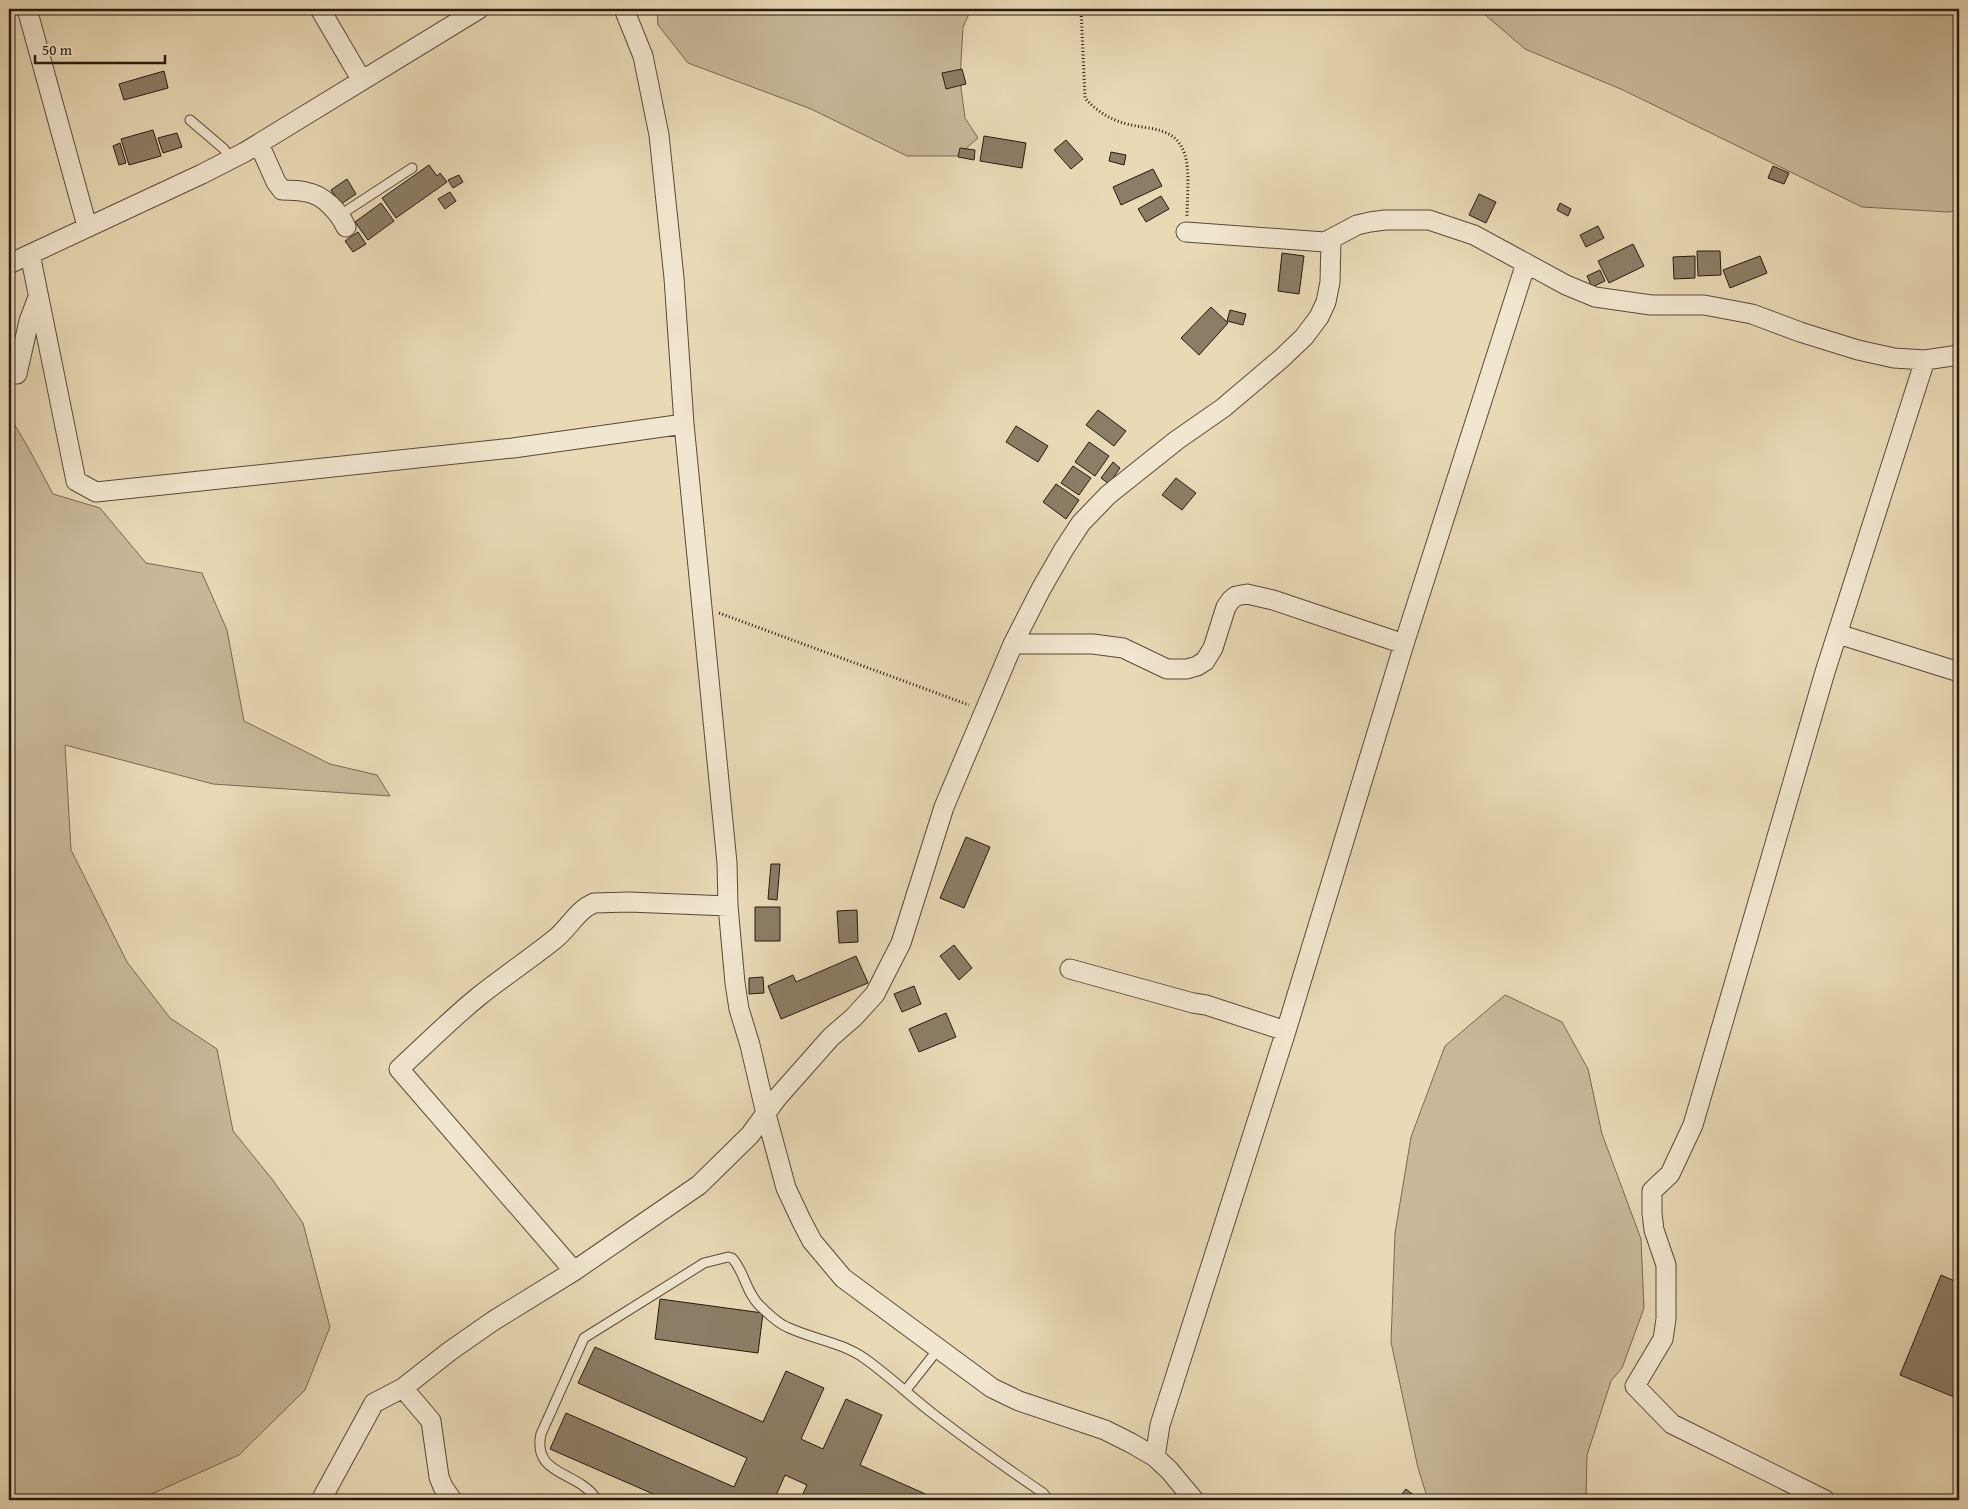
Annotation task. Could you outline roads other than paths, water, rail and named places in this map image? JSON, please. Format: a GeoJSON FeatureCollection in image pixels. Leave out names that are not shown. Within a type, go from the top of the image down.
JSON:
{"type":"FeatureCollection","features":[{"type":"Feature","properties":{"kind":"street"},"geometry":{"type":"LineString","coordinates":[[27,9],[87,226]]}},
{"type":"Feature","properties":{"kind":"street"},"geometry":{"type":"LineString","coordinates":[[320,9],[361,80]]}},
{"type":"Feature","properties":{"kind":"street"},"geometry":{"type":"LineString","coordinates":[[9,264],[231,159],[479,9]]}},
{"type":"Feature","properties":{"kind":"street"},"geometry":{"type":"LineString","coordinates":[[624,9],[643,56],[659,135],[674,278],[684,424],[727,863],[728,906],[735,983],[739,1009],[786,1188],[812,1241],[844,1278],[992,1388],[1019,1401],[1105,1430],[1155,1457],[1169,1470],[1194,1500]]}},
{"type":"Feature","properties":{"kind":"street"},"geometry":{"type":"LineString","coordinates":[[258,144],[276,182],[282,190],[307,192],[322,199],[343,221]]}},
{"type":"Feature","properties":{"kind":"street"},"geometry":{"type":"LineString","coordinates":[[1186,232],[1307,242],[1331,240],[1357,225],[1370,222],[1429,220],[1474,235],[1566,285],[1595,297],[1651,305],[1690,304],[1752,314],[1800,332],[1858,350],[1894,358],[1925,360],[1959,354]]}},
{"type":"Feature","properties":{"kind":"street"},"geometry":{"type":"LineString","coordinates":[[321,1500],[374,1403],[403,1388],[450,1351],[574,1271],[699,1184],[750,1135],[777,1098],[800,1071],[831,1037],[854,1017],[875,994],[901,943],[935,831],[1013,644],[1064,549],[1081,523],[1099,503],[1177,440],[1223,408],[1304,337],[1319,317],[1326,302],[1330,282],[1331,240]]}},
{"type":"Feature","properties":{"kind":"street"},"geometry":{"type":"LineString","coordinates":[[30,254],[76,481],[96,492],[513,448],[684,424]]}},
{"type":"Feature","properties":{"kind":"street"},"geometry":{"type":"LineString","coordinates":[[1155,1457],[1160,1425],[1286,1030],[1404,644],[1526,263]]}},
{"type":"Feature","properties":{"kind":"street"},"geometry":{"type":"LineString","coordinates":[[17,374],[29,320],[38,297]]}},
{"type":"Feature","properties":{"kind":"street"},"geometry":{"type":"LineString","coordinates":[[1825,1500],[1672,1424],[1635,1386],[1662,1339],[1666,1319],[1666,1265],[1654,1230],[1652,1191],[1670,1174],[1693,1124],[1825,672],[1925,360]]}},
{"type":"Feature","properties":{"kind":"street"},"geometry":{"type":"LineString","coordinates":[[1013,644],[1093,644],[1123,648],[1167,669],[1187,669],[1197,666],[1204,661],[1212,648],[1226,607],[1236,596],[1247,594],[1273,600],[1404,644]]}},
{"type":"Feature","properties":{"kind":"street"},"geometry":{"type":"LineString","coordinates":[[1838,634],[1959,672]]}},
{"type":"Feature","properties":{"kind":"street"},"geometry":{"type":"LineString","coordinates":[[574,1271],[399,1069],[478,997],[558,937],[578,914],[589,905],[594,903],[629,902],[728,906]]}},
{"type":"Feature","properties":{"kind":"street"},"geometry":{"type":"LineString","coordinates":[[1070,969],[1206,1005],[1286,1030]]}},
{"type":"Feature","properties":{"kind":"street"},"geometry":{"type":"LineString","coordinates":[[403,1388],[431,1421],[439,1476],[443,1488],[452,1500]]}},
{"type":"Feature","properties":{"kind":"lane"},"geometry":{"type":"LineString","coordinates":[[190,120],[224,149],[231,159]]}},
{"type":"Feature","properties":{"kind":"lane"},"geometry":{"type":"LineString","coordinates":[[343,221],[412,168]]}},
{"type":"Feature","properties":{"kind":"lane"},"geometry":{"type":"LineString","coordinates":[[594,1497],[584,1486],[553,1469],[542,1457],[538,1444],[540,1434],[584,1338],[704,1263],[732,1258],[738,1264],[752,1297],[778,1321],[786,1327],[839,1345],[863,1358],[970,1442],[1043,1493],[1049,1500]]}},
{"type":"Feature","properties":{"kind":"lane"},"geometry":{"type":"LineString","coordinates":[[906,1390],[939,1348]]}}]}
